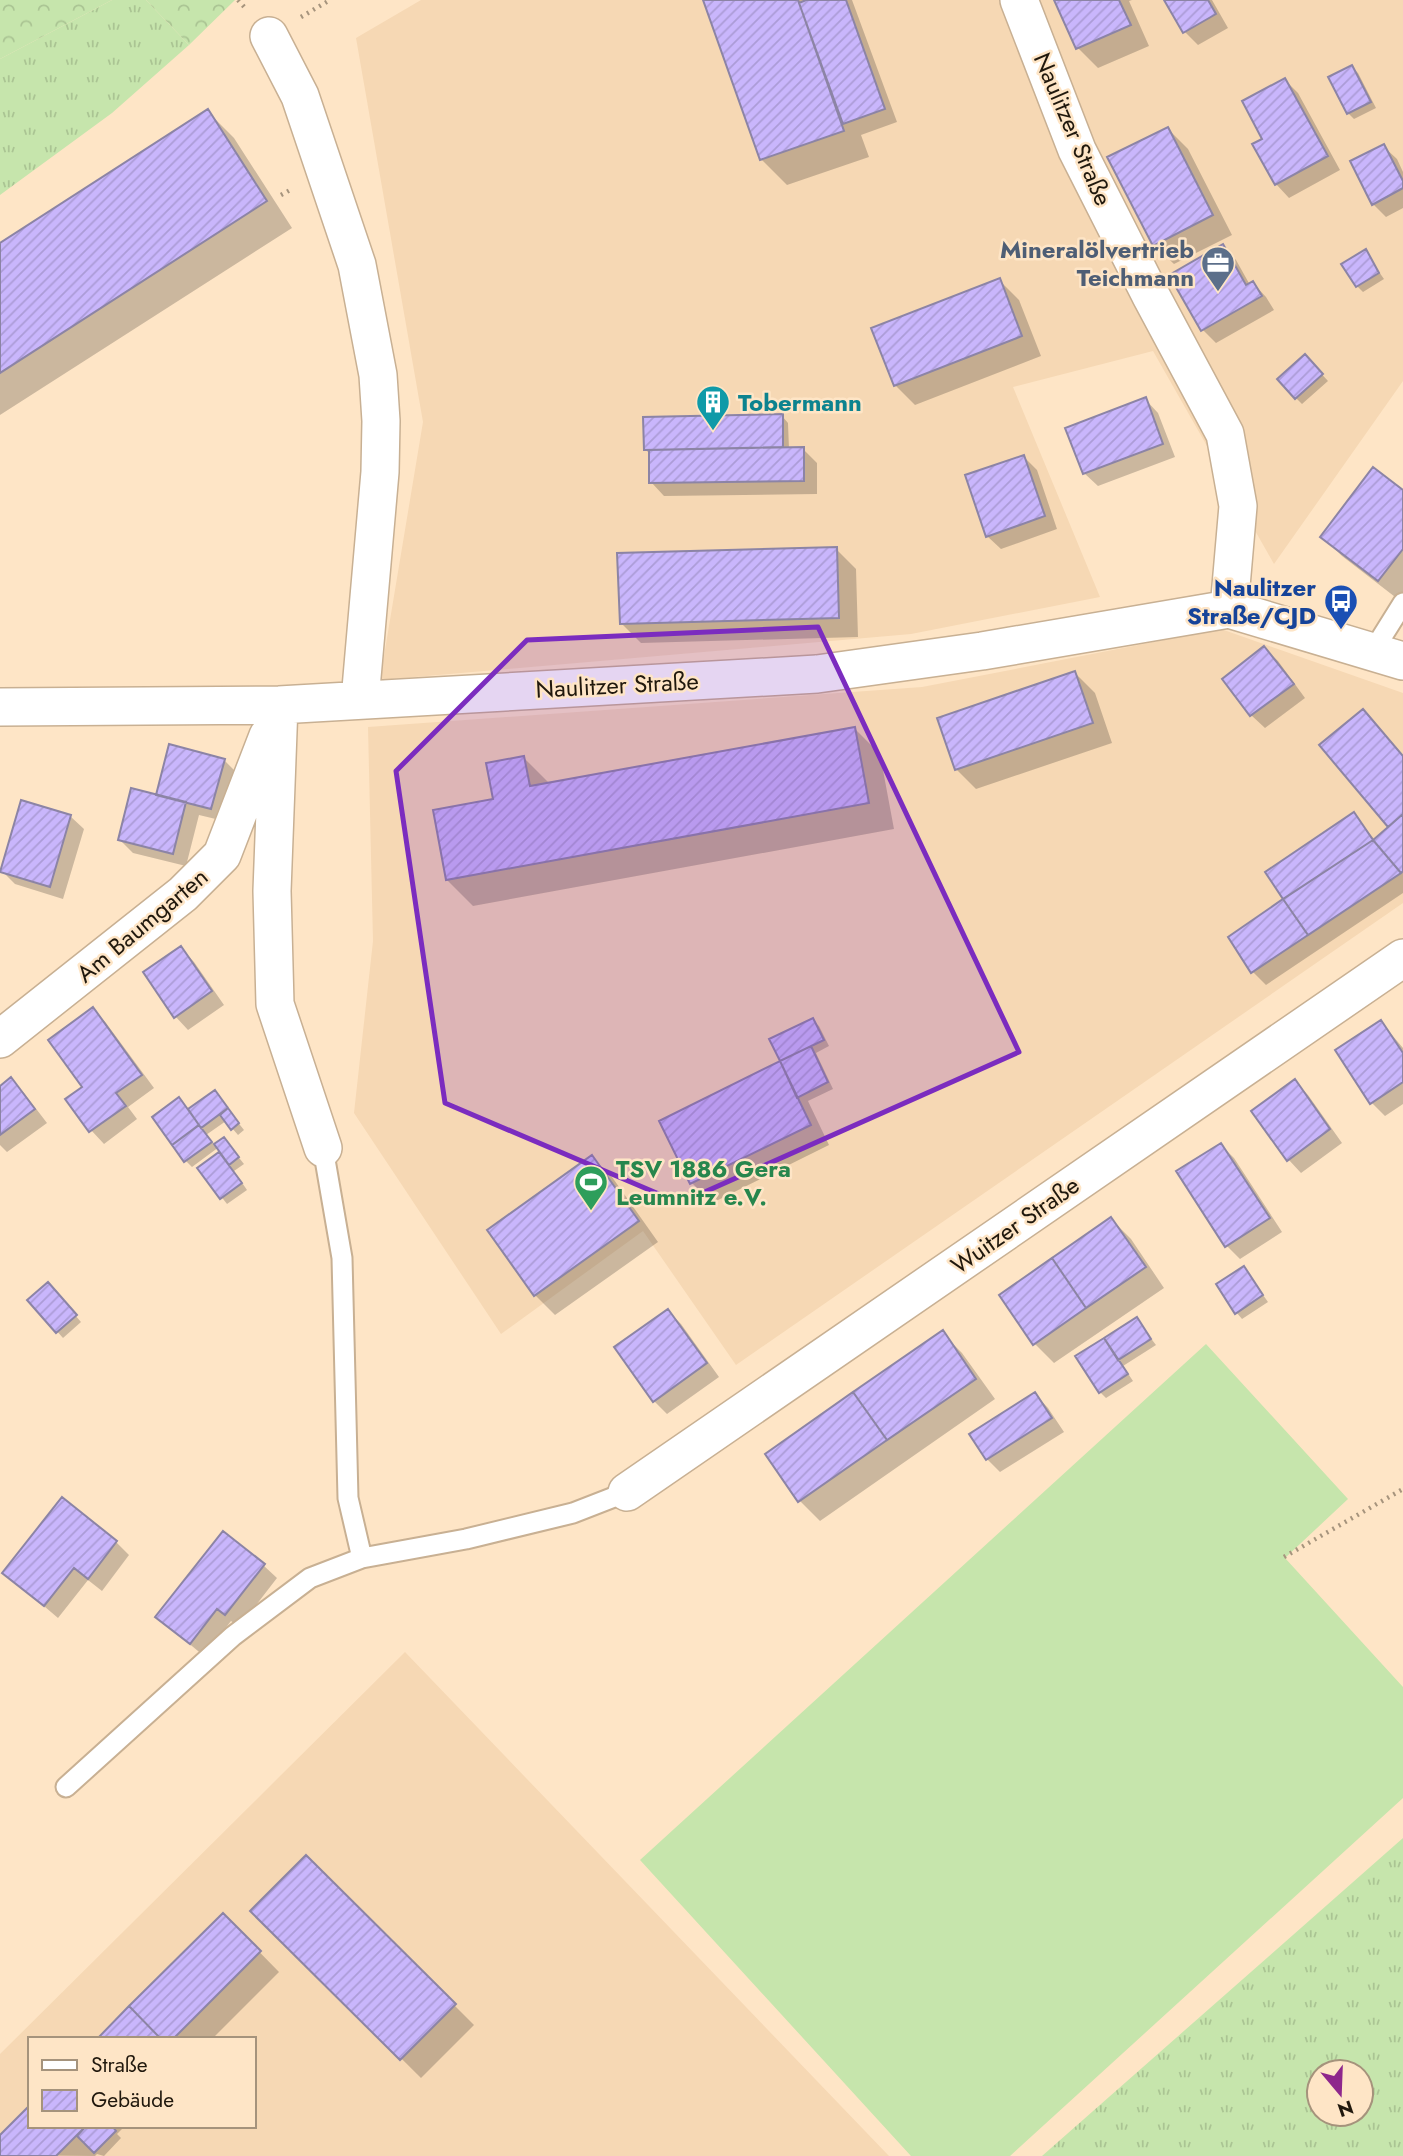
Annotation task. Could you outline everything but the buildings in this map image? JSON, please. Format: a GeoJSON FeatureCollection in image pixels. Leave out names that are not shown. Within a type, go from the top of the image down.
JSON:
{"type":"FeatureCollection","features":[{"type":"Feature","properties":{"kind":"street","name":"Naulitzer Straße"},"geometry":{"type":"LineString","coordinates":[[1019,0],[1077,150],[1225,434],[1238,506],[1230,609]]}},
{"type":"Feature","properties":{"kind":"street"},"geometry":{"type":"LineString","coordinates":[[269,36],[300,96],[334,193],[357,265],[378,375],[380,472],[360,700]]}},
{"type":"Feature","properties":{"kind":"street","name":"Naulitzer Straße"},"geometry":{"type":"LineString","coordinates":[[0,707],[279,705],[817,674],[982,651],[1230,609],[1388,656]]}},
{"type":"Feature","properties":{"kind":"street"},"geometry":{"type":"LineString","coordinates":[[279,705],[272,891],[275,1004],[323,1148]]}},
{"type":"Feature","properties":{"kind":"street","name":"Am Baumgarten"},"geometry":{"type":"LineString","coordinates":[[0,1040],[183,894],[222,855],[279,705]]}},
{"type":"Feature","properties":{"kind":"street","name":"Wuitzer Straße"},"geometry":{"type":"LineString","coordinates":[[627,1492],[1403,958]]}},
{"type":"Feature","properties":{"kind":"lane"},"geometry":{"type":"LineString","coordinates":[[1388,656],[1403,603]]}},
{"type":"Feature","properties":{"kind":"lane"},"geometry":{"type":"LineString","coordinates":[[323,1148],[342,1258],[348,1498],[362,1558]]}},
{"type":"Feature","properties":{"kind":"lane"},"geometry":{"type":"LineString","coordinates":[[66,1787],[233,1636],[310,1578],[362,1558],[466,1539],[573,1513],[627,1492]]}},
{"type":"Feature","properties":{"kind":"path"},"geometry":{"type":"LineString","coordinates":[[1284,1557],[1403,1489]]}},
{"type":"Feature","properties":{"kind":"highlighted area"},"geometry":{"type":"Polygon","coordinates":[[[818,627],[1019,1052],[680,1203],[445,1103],[396,771],[527,640],[818,627]]]}},
{"type":"Feature","properties":{"kind":"shaded area"},"geometry":{"type":"Polygon","coordinates":[[[421,0],[1403,0],[1403,381],[1274,564],[1153,351],[1013,387],[1100,597],[911,634],[380,680],[423,422],[356,38],[421,0]]]}},
{"type":"Feature","properties":{"kind":"shaded area"},"geometry":{"type":"Polygon","coordinates":[[[1221,629],[1403,693],[1403,903],[736,1365],[643,1231],[501,1334],[354,1113],[373,941],[368,727],[922,687],[1221,629]]]}},
{"type":"Feature","properties":{"kind":"shaded area"},"geometry":{"type":"Polygon","coordinates":[[[405,1652],[889,2156],[0,2156],[0,2054],[405,1652]]]}},
{"type":"Feature","properties":{"kind":"green space"},"geometry":{"type":"Polygon","coordinates":[[[0,0],[112,0],[0,59],[0,0]]]}},
{"type":"Feature","properties":{"kind":"green space"},"geometry":{"type":"Polygon","coordinates":[[[112,0],[146,0],[189,45],[112,113],[0,195],[0,59],[112,0]]]}},
{"type":"Feature","properties":{"kind":"green space"},"geometry":{"type":"Polygon","coordinates":[[[146,0],[235,0],[189,45],[146,0]]]}},
{"type":"Feature","properties":{"kind":"green space"},"geometry":{"type":"Polygon","coordinates":[[[1206,1344],[1348,1499],[1285,1558],[1403,1687],[1403,1798],[1010,2156],[911,2156],[640,1860],[1206,1344]]]}},
{"type":"Feature","properties":{"kind":"green space"},"geometry":{"type":"Polygon","coordinates":[[[1403,1838],[1403,2156],[1042,2156],[1403,1838]]]}},
{"type":"Feature","properties":{"kind":"place","name":"Mineralölvertrieb Teichmann"},"geometry":{"type":"Point","coordinates":[1218,293]}},
{"type":"Feature","properties":{"kind":"place","name":"Tobermann"},"geometry":{"type":"Point","coordinates":[713,432]}},
{"type":"Feature","properties":{"kind":"place","name":"Naulitzer Straße/CJD"},"geometry":{"type":"Point","coordinates":[1341,631]}},
{"type":"Feature","properties":{"kind":"place","name":"TSV 1886 Gera Leumnitz e.V."},"geometry":{"type":"Point","coordinates":[591,1212]}}]}
